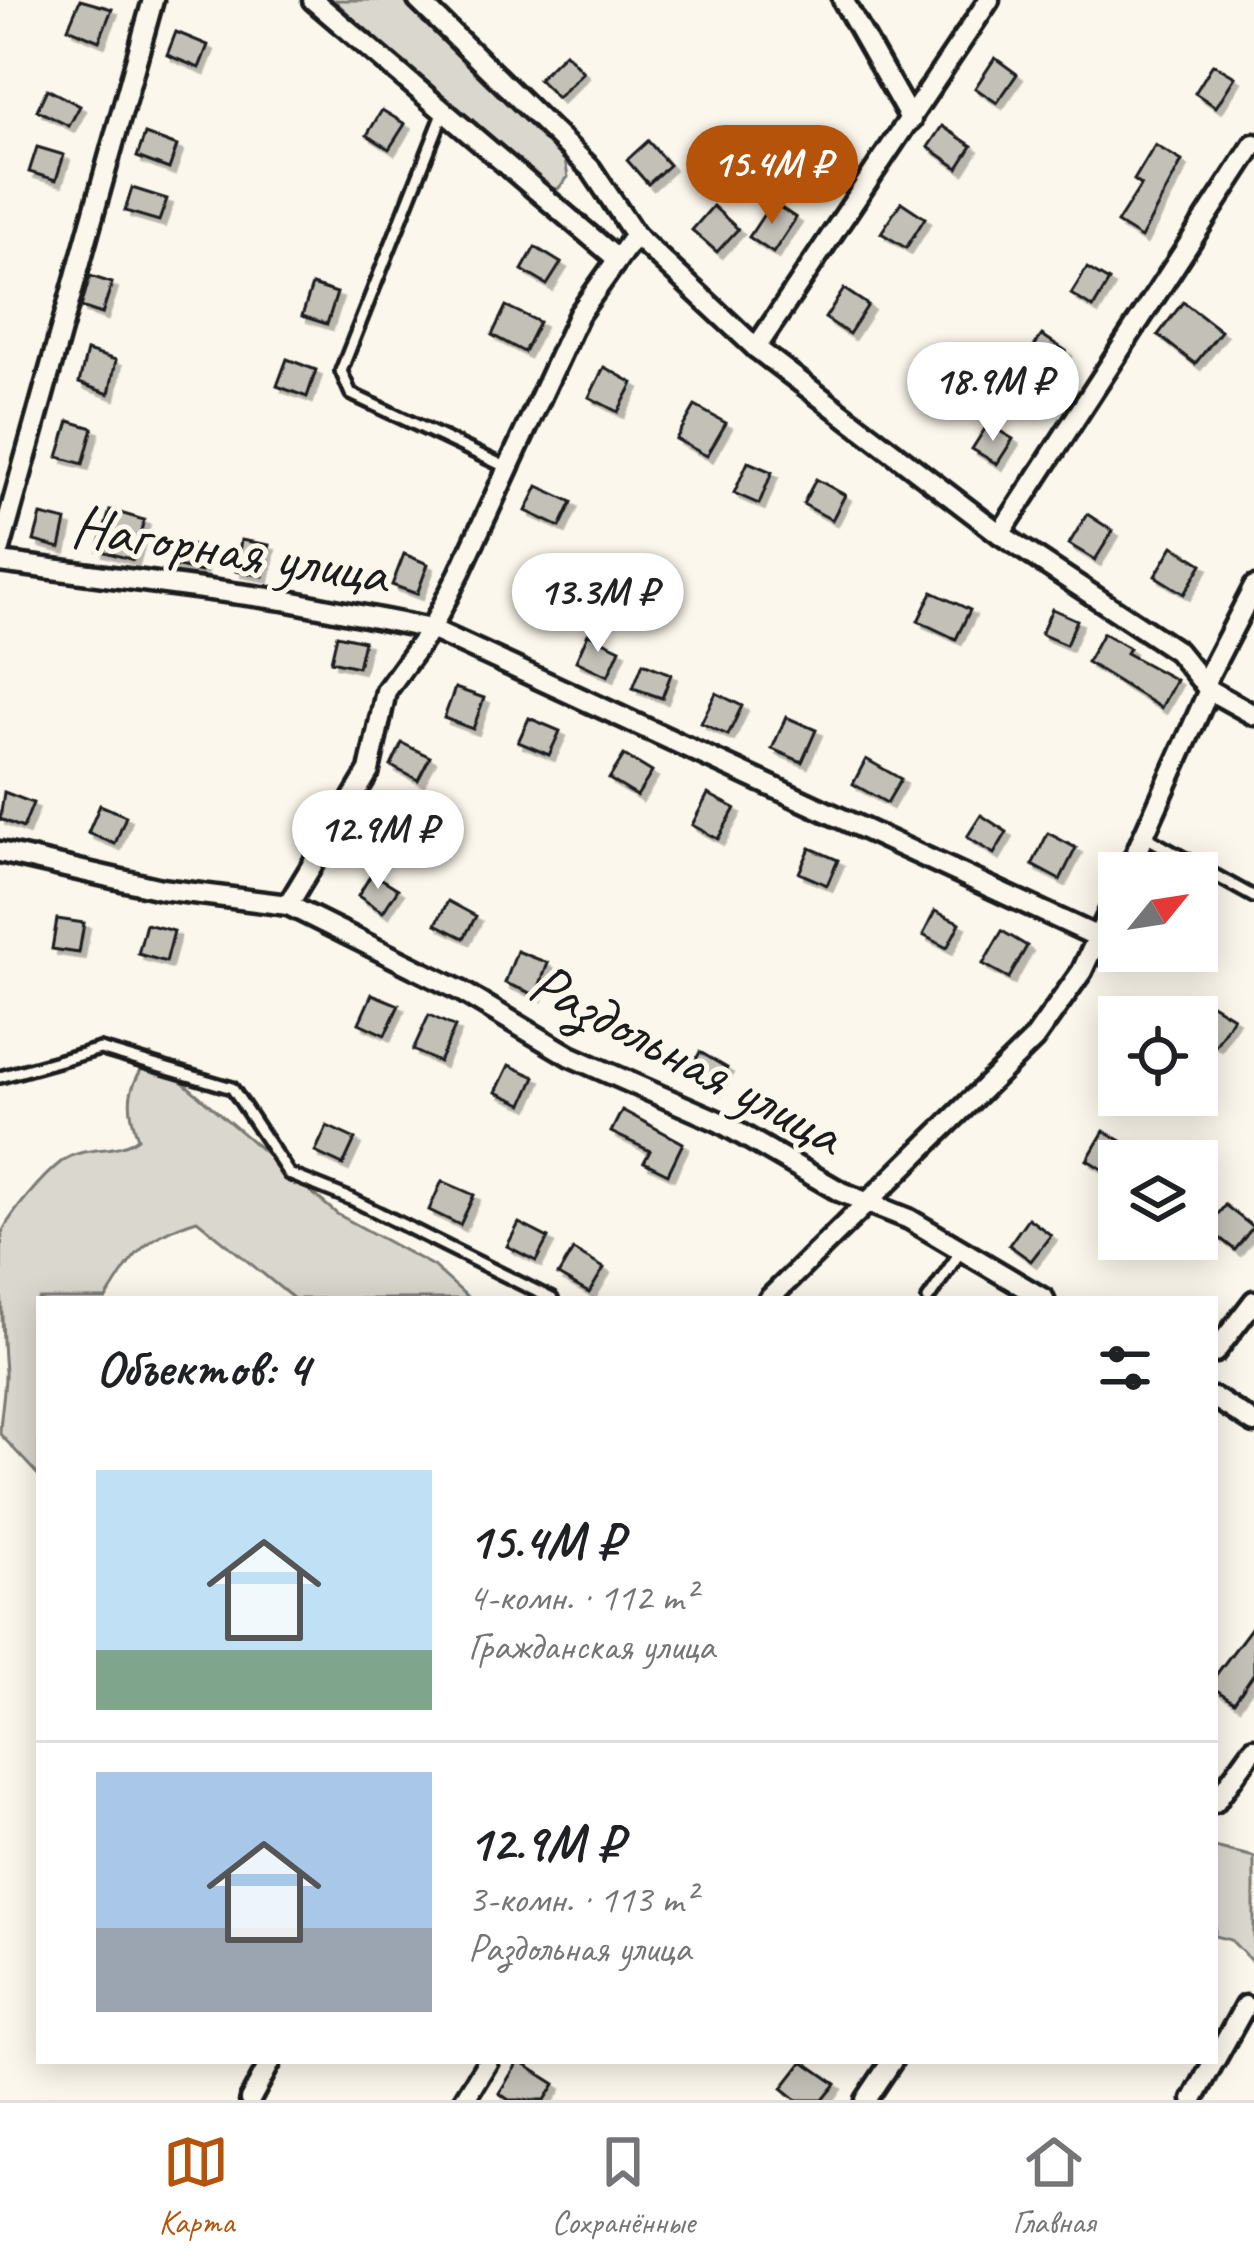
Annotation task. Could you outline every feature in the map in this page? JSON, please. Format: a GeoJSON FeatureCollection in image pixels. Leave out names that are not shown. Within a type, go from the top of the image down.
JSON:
{"type":"FeatureCollection","features":[{"type":"Feature","properties":{"kind":"street"},"geometry":{"type":"LineString","coordinates":[[0,549],[152,0]]}},
{"type":"Feature","properties":{"kind":"street"},"geometry":{"type":"LineString","coordinates":[[314,0],[442,115],[616,258]]}},
{"type":"Feature","properties":{"kind":"street"},"geometry":{"type":"LineString","coordinates":[[418,0],[591,169],[635,235],[756,348],[1000,534],[1177,651],[1207,686],[1254,715]]}},
{"type":"Feature","properties":{"kind":"street"},"geometry":{"type":"LineString","coordinates":[[843,0],[911,120]]}},
{"type":"Feature","properties":{"kind":"street"},"geometry":{"type":"LineString","coordinates":[[756,348],[989,0]]}},
{"type":"Feature","properties":{"kind":"street"},"geometry":{"type":"LineString","coordinates":[[1000,534],[1254,144]]}},
{"type":"Feature","properties":{"kind":"street"},"geometry":{"type":"LineString","coordinates":[[288,904],[369,771],[386,691],[431,629],[579,314],[635,235]]}},
{"type":"Feature","properties":{"kind":"street","name":"Нагорная улица"},"geometry":{"type":"LineString","coordinates":[[0,562],[284,600],[431,629],[1098,937]]}},
{"type":"Feature","properties":{"kind":"street"},"geometry":{"type":"LineString","coordinates":[[1137,852],[1254,587]]}},
{"type":"Feature","properties":{"kind":"street","name":"Раздольная улица"},"geometry":{"type":"LineString","coordinates":[[0,852],[161,889],[288,904],[461,991],[569,1056],[720,1122],[868,1203],[908,1219],[1040,1296]]}},
{"type":"Feature","properties":{"kind":"street"},"geometry":{"type":"LineString","coordinates":[[773,1296],[1034,1039],[1066,998],[1098,937]]}},
{"type":"Feature","properties":{"kind":"street"},"geometry":{"type":"LineString","coordinates":[[1218,1348],[1254,1301]]}},
{"type":"Feature","properties":{"kind":"street"},"geometry":{"type":"LineString","coordinates":[[1218,1400],[1254,1423]]}},
{"type":"Feature","properties":{"kind":"street"},"geometry":{"type":"LineString","coordinates":[[1218,1798],[1254,1748]]}},
{"type":"Feature","properties":{"kind":"street"},"geometry":{"type":"LineString","coordinates":[[1218,2055],[1245,2006]]}},
{"type":"Feature","properties":{"kind":"street"},"geometry":{"type":"LineString","coordinates":[[250,2100],[269,2064]]}},
{"type":"Feature","properties":{"kind":"street"},"geometry":{"type":"LineString","coordinates":[[464,2100],[486,2064]]}},
{"type":"Feature","properties":{"kind":"street"},"geometry":{"type":"LineString","coordinates":[[866,2100],[890,2064]]}},
{"type":"Feature","properties":{"kind":"street"},"geometry":{"type":"LineString","coordinates":[[1192,2100],[1213,2064]]}},
{"type":"Feature","properties":{"kind":"lane"},"geometry":{"type":"LineString","coordinates":[[442,115],[341,371],[352,394],[510,469]]}},
{"type":"Feature","properties":{"kind":"lane"},"geometry":{"type":"LineString","coordinates":[[1144,836],[1254,897]]}},
{"type":"Feature","properties":{"kind":"lane"},"geometry":{"type":"LineString","coordinates":[[0,1077],[100,1049],[232,1088],[289,1174],[351,1198],[546,1296]]}},
{"type":"Feature","properties":{"kind":"lane"},"geometry":{"type":"LineString","coordinates":[[930,1296],[961,1251]]}},
{"type":"Feature","properties":{"kind":"shaded area"},"geometry":{"type":"Polygon","coordinates":[[[334,0],[407,0],[565,160],[568,177],[558,189],[527,185],[334,0]]]}},
{"type":"Feature","properties":{"kind":"shaded area"},"geometry":{"type":"Polygon","coordinates":[[[151,1055],[337,1214],[433,1266],[467,1296],[290,1296],[197,1220],[179,1226],[142,1248],[108,1296],[36,1296],[36,1473],[0,1434],[5,1377],[2,1233],[28,1195],[61,1162],[138,1138],[131,1094],[151,1055]]]}},
{"type":"Feature","properties":{"kind":"shaded area"},"geometry":{"type":"Polygon","coordinates":[[[1218,1848],[1254,1857],[1254,1964],[1231,1940],[1218,1937],[1218,1848]]]}},
{"type":"Feature","properties":{"kind":"building"},"geometry":{"type":"Polygon","coordinates":[[[80,0],[112,9],[99,41],[68,28],[80,0]]]}},
{"type":"Feature","properties":{"kind":"building"},"geometry":{"type":"Polygon","coordinates":[[[176,32],[208,45],[199,68],[167,55],[176,32]]]}},
{"type":"Feature","properties":{"kind":"building"},"geometry":{"type":"Polygon","coordinates":[[[565,53],[583,72],[557,98],[538,79],[565,53]]]}},
{"type":"Feature","properties":{"kind":"building"},"geometry":{"type":"Polygon","coordinates":[[[995,58],[1017,74],[997,103],[975,88],[995,58]]]}},
{"type":"Feature","properties":{"kind":"building"},"geometry":{"type":"Polygon","coordinates":[[[1213,64],[1235,77],[1216,107],[1195,93],[1213,64]]]}},
{"type":"Feature","properties":{"kind":"building"},"geometry":{"type":"Polygon","coordinates":[[[47,89],[80,106],[69,126],[37,110],[47,89]]]}},
{"type":"Feature","properties":{"kind":"building"},"geometry":{"type":"Polygon","coordinates":[[[382,110],[405,124],[389,149],[367,135],[382,110]]]}},
{"type":"Feature","properties":{"kind":"building"},"geometry":{"type":"Polygon","coordinates":[[[942,126],[972,146],[958,168],[928,147],[942,126]]]}},
{"type":"Feature","properties":{"kind":"building"},"geometry":{"type":"Polygon","coordinates":[[[145,134],[177,146],[169,169],[137,157],[145,134]]]}},
{"type":"Feature","properties":{"kind":"building"},"geometry":{"type":"Polygon","coordinates":[[[648,141],[669,165],[648,184],[627,160],[648,141]]]}},
{"type":"Feature","properties":{"kind":"building"},"geometry":{"type":"Polygon","coordinates":[[[1155,145],[1182,161],[1141,238],[1117,223],[1141,185],[1134,180],[1155,145]]]}},
{"type":"Feature","properties":{"kind":"building"},"geometry":{"type":"Polygon","coordinates":[[[37,147],[64,155],[56,180],[29,172],[37,147]]]}},
{"type":"Feature","properties":{"kind":"building"},"geometry":{"type":"Polygon","coordinates":[[[132,188],[167,199],[159,221],[125,211],[132,188]]]}},
{"type":"Feature","properties":{"kind":"building"},"geometry":{"type":"Polygon","coordinates":[[[772,202],[796,218],[773,253],[749,237],[772,202]]]}},
{"type":"Feature","properties":{"kind":"building"},"geometry":{"type":"Polygon","coordinates":[[[901,202],[925,218],[906,248],[881,233],[901,202]]]}},
{"type":"Feature","properties":{"kind":"building"},"geometry":{"type":"Polygon","coordinates":[[[713,206],[738,229],[717,252],[692,230],[713,206]]]}},
{"type":"Feature","properties":{"kind":"building"},"geometry":{"type":"Polygon","coordinates":[[[535,247],[561,263],[547,285],[522,270],[535,247]]]}},
{"type":"Feature","properties":{"kind":"building"},"geometry":{"type":"Polygon","coordinates":[[[1087,268],[1109,281],[1093,308],[1071,294],[1087,268]]]}},
{"type":"Feature","properties":{"kind":"building"},"geometry":{"type":"Polygon","coordinates":[[[90,276],[112,283],[102,314],[81,307],[90,276]]]}},
{"type":"Feature","properties":{"kind":"building"},"geometry":{"type":"Polygon","coordinates":[[[312,285],[337,293],[327,324],[302,316],[312,285]]]}},
{"type":"Feature","properties":{"kind":"building"},"geometry":{"type":"Polygon","coordinates":[[[844,289],[868,305],[849,334],[825,318],[844,289]]]}},
{"type":"Feature","properties":{"kind":"building"},"geometry":{"type":"Polygon","coordinates":[[[1183,302],[1221,331],[1195,364],[1158,335],[1183,302]]]}},
{"type":"Feature","properties":{"kind":"building"},"geometry":{"type":"Polygon","coordinates":[[[506,306],[539,322],[524,352],[492,335],[506,306]]]}},
{"type":"Feature","properties":{"kind":"building"},"geometry":{"type":"Polygon","coordinates":[[[1042,335],[1066,351],[1052,372],[1028,355],[1042,335]]]}},
{"type":"Feature","properties":{"kind":"building"},"geometry":{"type":"Polygon","coordinates":[[[87,351],[116,360],[109,394],[79,383],[87,351]]]}},
{"type":"Feature","properties":{"kind":"building"},"geometry":{"type":"Polygon","coordinates":[[[287,359],[316,370],[307,397],[277,386],[287,359]]]}},
{"type":"Feature","properties":{"kind":"building"},"geometry":{"type":"Polygon","coordinates":[[[604,367],[633,383],[618,412],[589,397],[604,367]]]}},
{"type":"Feature","properties":{"kind":"building"},"geometry":{"type":"Polygon","coordinates":[[[695,406],[726,423],[707,456],[676,439],[695,406]]]}},
{"type":"Feature","properties":{"kind":"building"},"geometry":{"type":"Polygon","coordinates":[[[69,421],[93,428],[83,464],[58,457],[69,421]]]}},
{"type":"Feature","properties":{"kind":"building"},"geometry":{"type":"Polygon","coordinates":[[[988,424],[1013,439],[997,464],[972,449],[988,424]]]}},
{"type":"Feature","properties":{"kind":"building"},"geometry":{"type":"Polygon","coordinates":[[[748,462],[772,472],[759,504],[734,493],[748,462]]]}},
{"type":"Feature","properties":{"kind":"building"},"geometry":{"type":"Polygon","coordinates":[[[816,479],[845,495],[832,520],[803,504],[816,479]]]}},
{"type":"Feature","properties":{"kind":"building"},"geometry":{"type":"Polygon","coordinates":[[[538,486],[572,502],[560,527],[526,511],[538,486]]]}},
{"type":"Feature","properties":{"kind":"building"},"geometry":{"type":"Polygon","coordinates":[[[110,510],[144,520],[133,560],[98,550],[110,510]]]}},
{"type":"Feature","properties":{"kind":"building"},"geometry":{"type":"Polygon","coordinates":[[[1087,514],[1113,531],[1095,560],[1069,544],[1087,514]]]}},
{"type":"Feature","properties":{"kind":"building"},"geometry":{"type":"Polygon","coordinates":[[[41,515],[66,521],[60,548],[34,541],[41,515]]]}},
{"type":"Feature","properties":{"kind":"building"},"geometry":{"type":"Polygon","coordinates":[[[241,540],[269,545],[263,576],[236,571],[241,540]]]}},
{"type":"Feature","properties":{"kind":"building"},"geometry":{"type":"Polygon","coordinates":[[[175,542],[206,548],[201,572],[170,565],[175,542]]]}},
{"type":"Feature","properties":{"kind":"building"},"geometry":{"type":"Polygon","coordinates":[[[1173,546],[1202,564],[1184,594],[1155,576],[1173,546]]]}},
{"type":"Feature","properties":{"kind":"building"},"geometry":{"type":"Polygon","coordinates":[[[404,554],[428,564],[417,594],[392,585],[404,554]]]}},
{"type":"Feature","properties":{"kind":"building"},"geometry":{"type":"Polygon","coordinates":[[[932,592],[970,610],[956,639],[918,621],[932,592]]]}},
{"type":"Feature","properties":{"kind":"building"},"geometry":{"type":"Polygon","coordinates":[[[1052,609],[1077,620],[1066,645],[1041,634],[1052,609]]]}},
{"type":"Feature","properties":{"kind":"building"},"geometry":{"type":"Polygon","coordinates":[[[1103,633],[1129,648],[1126,653],[1176,680],[1161,708],[1087,662],[1103,633]]]}},
{"type":"Feature","properties":{"kind":"building"},"geometry":{"type":"Polygon","coordinates":[[[588,634],[620,649],[608,676],[576,661],[588,634]]]}},
{"type":"Feature","properties":{"kind":"building"},"geometry":{"type":"Polygon","coordinates":[[[337,635],[364,641],[358,667],[331,661],[337,635]]]}},
{"type":"Feature","properties":{"kind":"building"},"geometry":{"type":"Polygon","coordinates":[[[643,663],[671,674],[662,698],[633,688],[643,663]]]}},
{"type":"Feature","properties":{"kind":"building"},"geometry":{"type":"Polygon","coordinates":[[[455,688],[484,698],[473,729],[444,718],[455,688]]]}},
{"type":"Feature","properties":{"kind":"building"},"geometry":{"type":"Polygon","coordinates":[[[716,693],[742,706],[728,735],[701,723],[716,693]]]}},
{"type":"Feature","properties":{"kind":"building"},"geometry":{"type":"Polygon","coordinates":[[[786,717],[816,730],[802,762],[772,749],[786,717]]]}},
{"type":"Feature","properties":{"kind":"building"},"geometry":{"type":"Polygon","coordinates":[[[529,718],[560,731],[549,755],[518,742],[529,718]]]}},
{"type":"Feature","properties":{"kind":"building"},"geometry":{"type":"Polygon","coordinates":[[[402,743],[430,757],[418,780],[391,766],[402,743]]]}},
{"type":"Feature","properties":{"kind":"building"},"geometry":{"type":"Polygon","coordinates":[[[624,755],[652,772],[637,796],[609,779],[624,755]]]}},
{"type":"Feature","properties":{"kind":"building"},"geometry":{"type":"Polygon","coordinates":[[[866,759],[901,779],[887,803],[853,784],[866,759]]]}},
{"type":"Feature","properties":{"kind":"building"},"geometry":{"type":"Polygon","coordinates":[[[4,792],[33,803],[23,828],[0,819],[4,792]]]}},
{"type":"Feature","properties":{"kind":"building"},"geometry":{"type":"Polygon","coordinates":[[[708,794],[735,808],[718,839],[692,825],[708,794]]]}},
{"type":"Feature","properties":{"kind":"building"},"geometry":{"type":"Polygon","coordinates":[[[100,805],[126,816],[115,844],[88,833],[100,805]]]}},
{"type":"Feature","properties":{"kind":"building"},"geometry":{"type":"Polygon","coordinates":[[[389,813],[419,830],[404,859],[373,842],[389,813]]]}},
{"type":"Feature","properties":{"kind":"building"},"geometry":{"type":"Polygon","coordinates":[[[981,815],[1007,832],[994,854],[967,837],[981,815]]]}},
{"type":"Feature","properties":{"kind":"building"},"geometry":{"type":"Polygon","coordinates":[[[1048,833],[1076,848],[1060,880],[1032,865],[1048,833]]]}},
{"type":"Feature","properties":{"kind":"building"},"geometry":{"type":"Polygon","coordinates":[[[810,848],[838,860],[827,885],[799,873],[810,848]]]}},
{"type":"Feature","properties":{"kind":"building"},"geometry":{"type":"Polygon","coordinates":[[[372,873],[398,889],[383,912],[358,896],[372,873]]]}},
{"type":"Feature","properties":{"kind":"building"},"geometry":{"type":"Polygon","coordinates":[[[448,901],[476,916],[464,938],[436,924],[448,901]]]}},
{"type":"Feature","properties":{"kind":"building"},"geometry":{"type":"Polygon","coordinates":[[[935,911],[960,923],[947,948],[923,935],[935,911]]]}},
{"type":"Feature","properties":{"kind":"building"},"geometry":{"type":"Polygon","coordinates":[[[57,919],[84,923],[79,953],[52,949],[57,919]]]}},
{"type":"Feature","properties":{"kind":"building"},"geometry":{"type":"Polygon","coordinates":[[[146,924],[174,931],[166,962],[138,954],[146,924]]]}},
{"type":"Feature","properties":{"kind":"building"},"geometry":{"type":"Polygon","coordinates":[[[1002,931],[1027,946],[1009,978],[983,964],[1002,931]]]}},
{"type":"Feature","properties":{"kind":"building"},"geometry":{"type":"Polygon","coordinates":[[[517,951],[548,963],[536,995],[505,983],[517,951]]]}},
{"type":"Feature","properties":{"kind":"building"},"geometry":{"type":"Polygon","coordinates":[[[372,994],[399,1005],[385,1035],[359,1023],[372,994]]]}},
{"type":"Feature","properties":{"kind":"building"},"geometry":{"type":"Polygon","coordinates":[[[1218,1008],[1233,1017],[1218,1042],[1218,1008]]]}},
{"type":"Feature","properties":{"kind":"building"},"geometry":{"type":"Polygon","coordinates":[[[429,1015],[455,1027],[439,1062],[413,1050],[429,1015]]]}},
{"type":"Feature","properties":{"kind":"building"},"geometry":{"type":"Polygon","coordinates":[[[700,1052],[727,1068],[715,1089],[688,1074],[700,1052]]]}},
{"type":"Feature","properties":{"kind":"building"},"geometry":{"type":"Polygon","coordinates":[[[509,1065],[535,1077],[523,1104],[496,1092],[509,1065]]]}},
{"type":"Feature","properties":{"kind":"building"},"geometry":{"type":"Polygon","coordinates":[[[622,1110],[683,1143],[668,1174],[644,1162],[650,1151],[611,1132],[622,1110]]]}},
{"type":"Feature","properties":{"kind":"building"},"geometry":{"type":"Polygon","coordinates":[[[327,1126],[355,1139],[343,1165],[315,1152],[327,1126]]]}},
{"type":"Feature","properties":{"kind":"building"},"geometry":{"type":"Polygon","coordinates":[[[1104,1131],[1120,1140],[1099,1140],[1104,1131]]]}},
{"type":"Feature","properties":{"kind":"building"},"geometry":{"type":"Polygon","coordinates":[[[1098,1141],[1098,1166],[1087,1160],[1098,1141]]]}},
{"type":"Feature","properties":{"kind":"building"},"geometry":{"type":"Polygon","coordinates":[[[442,1181],[474,1195],[460,1225],[429,1210],[442,1181]]]}},
{"type":"Feature","properties":{"kind":"building"},"geometry":{"type":"Polygon","coordinates":[[[1225,1205],[1253,1227],[1235,1250],[1218,1237],[1218,1214],[1225,1205]]]}},
{"type":"Feature","properties":{"kind":"building"},"geometry":{"type":"Polygon","coordinates":[[[1028,1218],[1051,1235],[1031,1261],[1009,1245],[1028,1218]]]}},
{"type":"Feature","properties":{"kind":"building"},"geometry":{"type":"Polygon","coordinates":[[[519,1223],[548,1238],[536,1261],[507,1246],[519,1223]]]}},
{"type":"Feature","properties":{"kind":"building"},"geometry":{"type":"Polygon","coordinates":[[[573,1250],[604,1268],[589,1293],[558,1275],[573,1250]]]}},
{"type":"Feature","properties":{"kind":"building"},"geometry":{"type":"Polygon","coordinates":[[[1254,1624],[1254,1673],[1234,1702],[1218,1691],[1218,1672],[1254,1624]]]}},
{"type":"Feature","properties":{"kind":"building"},"geometry":{"type":"Polygon","coordinates":[[[517,2064],[555,2084],[545,2100],[509,2100],[499,2093],[517,2064]]]}},
{"type":"Feature","properties":{"kind":"building"},"geometry":{"type":"Polygon","coordinates":[[[801,2064],[836,2084],[823,2100],[797,2100],[782,2088],[801,2064]]]}}]}
